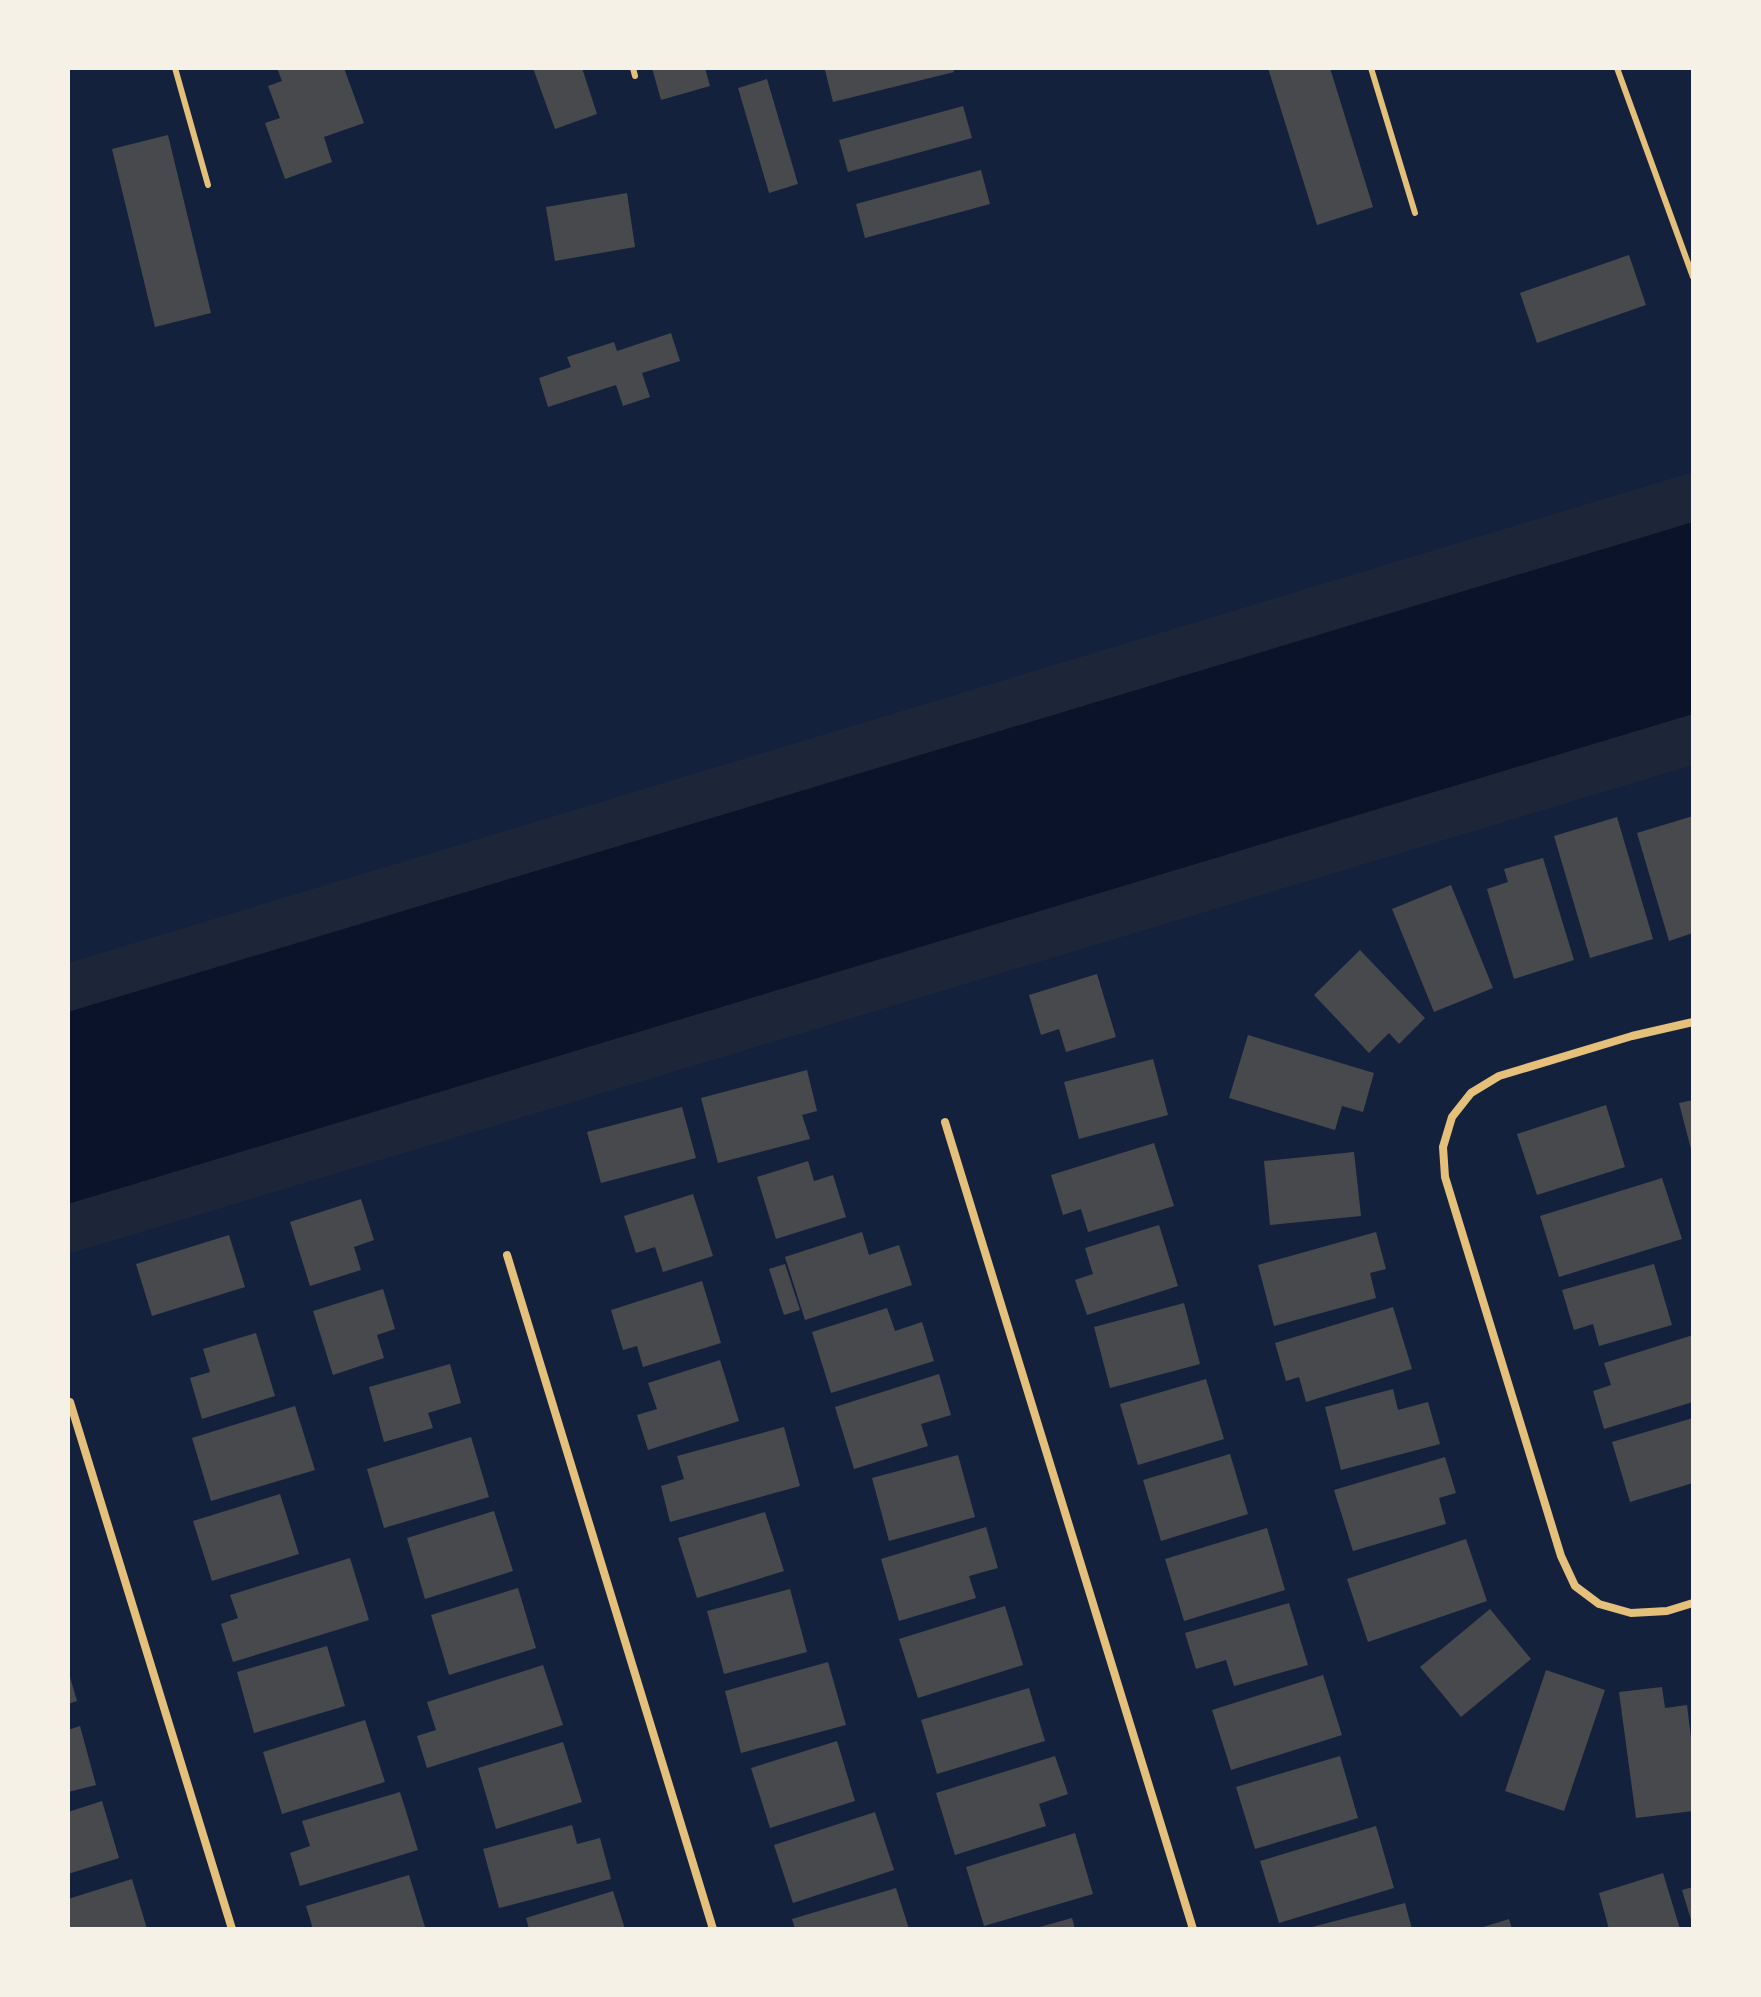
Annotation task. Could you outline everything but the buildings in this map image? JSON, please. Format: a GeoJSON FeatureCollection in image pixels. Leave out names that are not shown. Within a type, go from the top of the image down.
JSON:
{"type":"FeatureCollection","features":[{"type":"Feature","properties":{"kind":"street"},"geometry":{"type":"LineString","coordinates":[[1693,1022],[1632,1036],[1499,1076],[1471,1093],[1452,1117],[1443,1147],[1445,1177],[1561,1556],[1575,1586],[1599,1604],[1631,1613],[1667,1611],[1693,1603]]}},
{"type":"Feature","properties":{"kind":"street"},"geometry":{"type":"LineString","coordinates":[[945,1122],[1193,1929]]}},
{"type":"Feature","properties":{"kind":"street"},"geometry":{"type":"LineString","coordinates":[[507,1255],[713,1929]]}},
{"type":"Feature","properties":{"kind":"street"},"geometry":{"type":"LineString","coordinates":[[70,1402],[232,1929]]}},
{"type":"Feature","properties":{"kind":"lane"},"geometry":{"type":"LineString","coordinates":[[175,68],[208,185]]}},
{"type":"Feature","properties":{"kind":"lane"},"geometry":{"type":"LineString","coordinates":[[633,68],[635,76]]}},
{"type":"Feature","properties":{"kind":"lane"},"geometry":{"type":"LineString","coordinates":[[1371,68],[1415,213]]}},
{"type":"Feature","properties":{"kind":"lane"},"geometry":{"type":"LineString","coordinates":[[1617,68],[1693,277]]}},
{"type":"Feature","properties":{"kind":"shaded area"},"geometry":{"type":"Polygon","coordinates":[[[1693,472],[1693,765],[68,1254],[68,963],[1693,472]]]}},
{"type":"Feature","properties":{"kind":"shaded area"},"geometry":{"type":"Polygon","coordinates":[[[1693,522],[1693,714],[68,1204],[68,1012],[1693,522]]]}}]}
